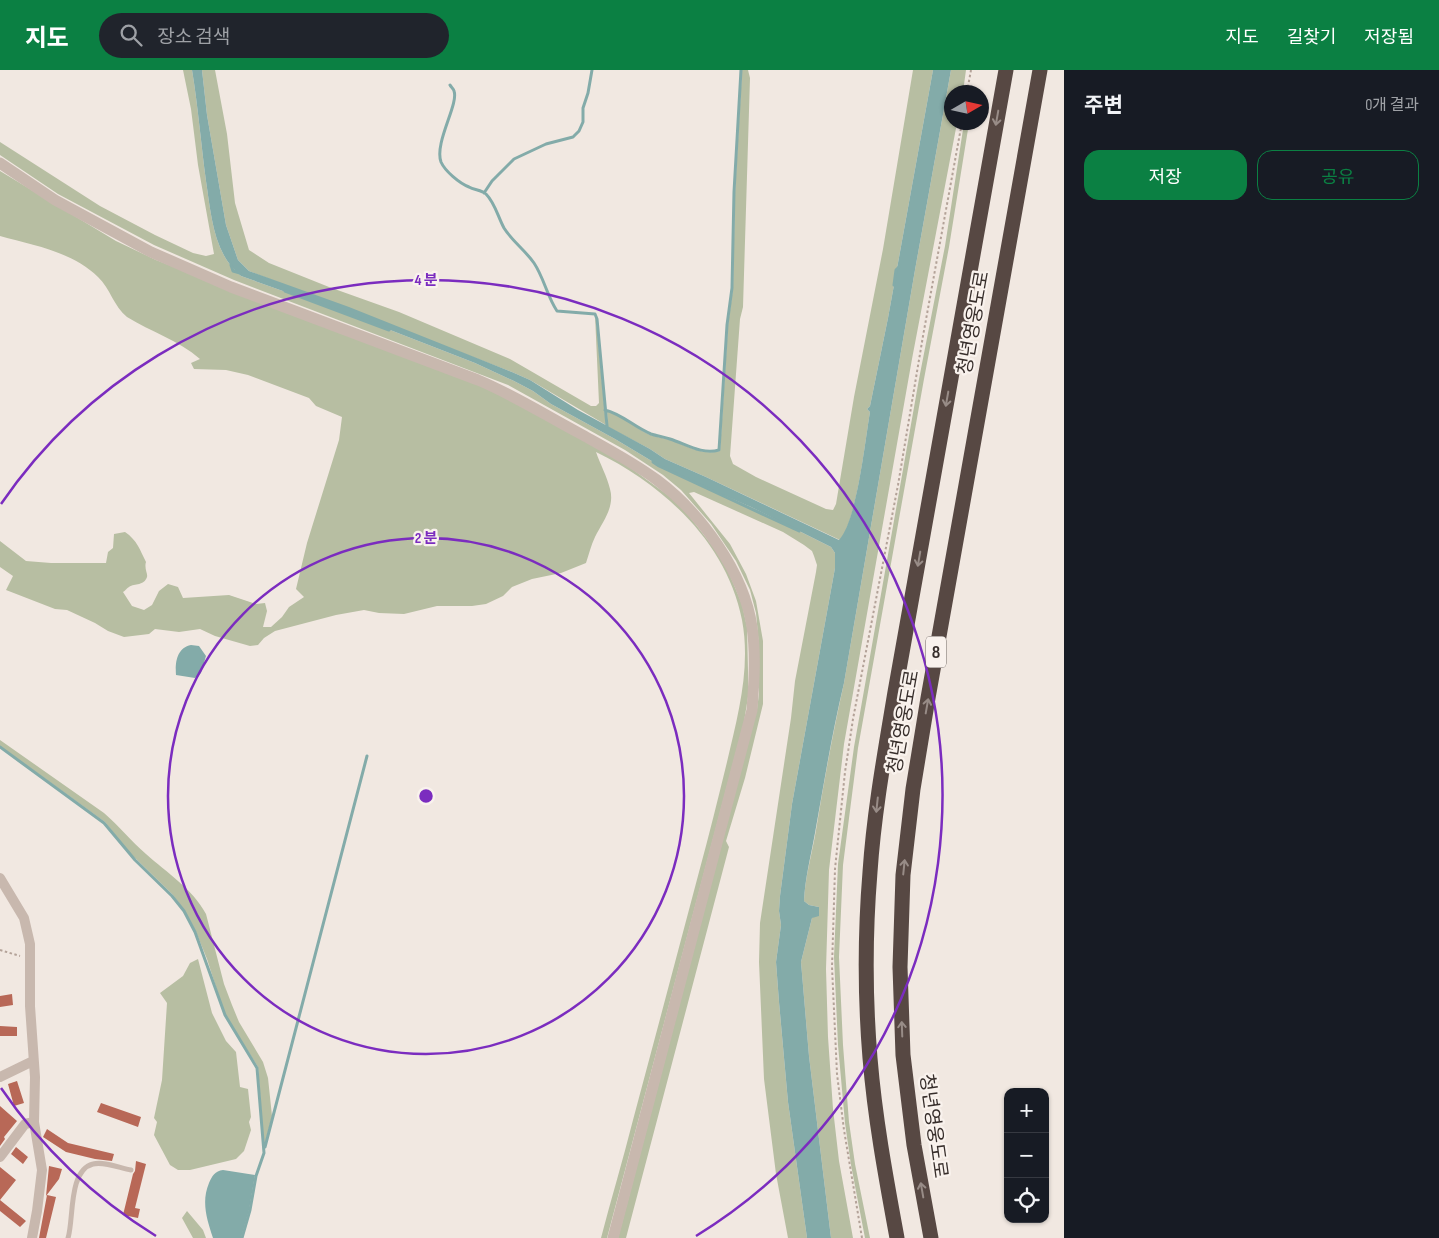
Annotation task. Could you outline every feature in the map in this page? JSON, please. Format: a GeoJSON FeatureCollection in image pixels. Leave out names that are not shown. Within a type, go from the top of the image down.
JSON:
{"type":"FeatureCollection","features":[{"type":"Feature","properties":{"kind":"highway","name":"청년영웅도로"},"geometry":{"type":"LineString","coordinates":[[897,1238],[881,1150],[870,1058],[867,967],[870,872],[880,784],[1006,70]]}},
{"type":"Feature","properties":{"kind":"highway","name":"청년영웅도로"},"geometry":{"type":"LineString","coordinates":[[931,1238],[914,1145],[903,1055],[900,967],[903,875],[913,788],[926,707],[1040,70]]}},
{"type":"Feature","properties":{"kind":"street"},"geometry":{"type":"LineString","coordinates":[[0,163],[55,200],[151,252],[231,287],[505,391],[621,456],[659,481],[676,496],[706,529],[730,565],[748,606],[752,627],[754,680],[752,710],[613,1238]]}},
{"type":"Feature","properties":{"kind":"street"},"geometry":{"type":"LineString","coordinates":[[0,878],[24,918],[30,944],[34,1122],[42,1170],[32,1238]]}},
{"type":"Feature","properties":{"kind":"street"},"geometry":{"type":"LineString","coordinates":[[0,1077],[33,1061]]}},
{"type":"Feature","properties":{"kind":"street"},"geometry":{"type":"LineString","coordinates":[[0,1157],[24,1124],[34,1122]]}},
{"type":"Feature","properties":{"kind":"lane"},"geometry":{"type":"LineString","coordinates":[[68,1238],[71,1203],[80,1176],[86,1167],[94,1163],[131,1170]]}},
{"type":"Feature","properties":{"kind":"path"},"geometry":{"type":"LineString","coordinates":[[969,85],[971,70]]}},
{"type":"Feature","properties":{"kind":"path"},"geometry":{"type":"LineString","coordinates":[[862,1238],[844,1130],[838,1074],[832,967],[835,869],[845,772],[853,719],[898,485],[961,130]]}},
{"type":"Feature","properties":{"kind":"path"},"geometry":{"type":"LineString","coordinates":[[0,950],[29,959]]}},
{"type":"Feature","properties":{"kind":"green space"},"geometry":{"type":"Polygon","coordinates":[[[183,70],[192,70],[206,181],[215,232],[224,256],[241,276],[367,321],[475,363],[514,381],[670,472],[751,507],[831,547],[835,553],[835,568],[792,804],[780,896],[779,911],[781,925],[776,962],[788,1102],[807,1238],[788,1238],[776,1174],[764,1079],[759,962],[760,923],[795,681],[817,565],[812,551],[783,532],[694,492],[689,493],[730,544],[746,574],[756,601],[763,641],[763,704],[745,778],[726,841],[729,847],[626,1238],[618,1238],[757,709],[759,694],[759,646],[756,613],[750,590],[736,561],[711,524],[681,490],[663,475],[625,450],[508,385],[234,280],[154,245],[58,194],[0,155],[0,142],[100,206],[155,235],[193,253],[206,256],[214,254],[183,70]]]}},
{"type":"Feature","properties":{"kind":"green space"},"geometry":{"type":"Polygon","coordinates":[[[202,70],[215,70],[227,134],[235,203],[249,250],[269,263],[399,312],[510,359],[591,406],[596,406],[599,403],[595,315],[606,425],[530,380],[512,372],[249,271],[238,260],[226,225],[207,115],[202,70]]]}},
{"type":"Feature","properties":{"kind":"green space"},"geometry":{"type":"Polygon","coordinates":[[[742,70],[748,70],[750,78],[743,307],[740,319],[730,456],[733,464],[756,477],[826,509],[833,510],[836,504],[854,397],[883,249],[913,70],[933,70],[888,318],[870,406],[867,409],[870,412],[860,479],[851,516],[840,540],[665,459],[608,427],[607,411],[618,415],[651,435],[701,451],[720,451],[728,325],[733,288],[735,192],[742,70]]]}},
{"type":"Feature","properties":{"kind":"green space"},"geometry":{"type":"Polygon","coordinates":[[[951,70],[966,70],[964,85],[948,85],[951,70]]]}},
{"type":"Feature","properties":{"kind":"green space"},"geometry":{"type":"Polygon","coordinates":[[[944,109],[944,130],[956,130],[912,359],[844,744],[829,870],[826,969],[828,1037],[839,1161],[853,1238],[831,1238],[809,1056],[801,962],[812,918],[819,907],[809,905],[804,901],[807,874],[844,683],[944,109]]]}},
{"type":"Feature","properties":{"kind":"green space"},"geometry":{"type":"Polygon","coordinates":[[[963,130],[968,130],[949,247],[858,748],[843,865],[839,957],[843,1045],[849,1122],[855,1164],[870,1238],[865,1238],[845,1123],[838,1045],[834,957],[838,864],[854,747],[919,379],[945,246],[963,130]]]}},
{"type":"Feature","properties":{"kind":"green space"},"geometry":{"type":"Polygon","coordinates":[[[0,171],[116,241],[156,260],[479,384],[613,455],[680,504],[724,561],[742,604],[747,627],[748,697],[744,722],[607,1238],[601,1238],[710,831],[742,691],[745,656],[742,620],[734,592],[722,566],[707,542],[689,519],[668,499],[645,481],[596,452],[609,484],[611,502],[586,563],[561,573],[532,579],[512,587],[503,596],[486,604],[437,606],[404,614],[364,610],[336,615],[275,631],[264,638],[258,645],[250,646],[215,636],[200,629],[179,632],[155,629],[149,634],[124,637],[67,610],[55,609],[6,590],[13,576],[0,567],[0,541],[26,561],[106,563],[108,552],[113,548],[114,534],[125,532],[140,549],[146,562],[146,580],[129,587],[123,592],[132,606],[144,610],[152,605],[159,591],[168,584],[178,587],[183,598],[229,595],[256,604],[265,603],[267,611],[263,627],[271,627],[289,607],[304,597],[296,589],[307,543],[339,440],[342,417],[316,406],[309,398],[248,375],[226,370],[194,369],[191,363],[200,359],[174,341],[127,317],[119,308],[106,286],[88,268],[52,250],[0,236],[0,171]]]}},
{"type":"Feature","properties":{"kind":"green space"},"geometry":{"type":"Polygon","coordinates":[[[0,740],[104,813],[141,849],[179,881],[194,896],[206,914],[224,984],[239,1022],[263,1062],[268,1078],[272,1116],[264,1147],[258,1067],[225,1015],[207,959],[185,911],[173,895],[127,850],[105,822],[0,746],[0,740]]]}},
{"type":"Feature","properties":{"kind":"green space"},"geometry":{"type":"Polygon","coordinates":[[[198,959],[212,1013],[226,1041],[236,1052],[240,1087],[248,1089],[251,1130],[244,1151],[236,1159],[190,1170],[178,1170],[170,1165],[154,1135],[157,1122],[154,1118],[162,1080],[167,1003],[160,993],[183,976],[190,963],[198,959]]]}},
{"type":"Feature","properties":{"kind":"green space"},"geometry":{"type":"Polygon","coordinates":[[[187,1211],[203,1230],[206,1238],[193,1238],[182,1218],[187,1211]]]}},
{"type":"Feature","properties":{"kind":"water"},"geometry":{"type":"Polygon","coordinates":[[[192,70],[202,70],[207,115],[226,225],[238,260],[249,271],[349,307],[530,380],[578,410],[665,459],[839,540],[851,516],[859,479],[870,412],[867,409],[870,406],[888,318],[933,70],[951,70],[948,85],[944,85],[944,109],[844,683],[828,758],[807,875],[804,901],[809,905],[819,907],[819,916],[812,918],[801,962],[809,1056],[831,1238],[807,1238],[788,1102],[776,962],[781,925],[779,911],[780,896],[792,804],[835,568],[835,553],[831,547],[751,507],[670,472],[514,381],[475,363],[367,321],[241,276],[224,256],[215,232],[206,181],[192,70]]]}},
{"type":"Feature","properties":{"kind":"water"},"geometry":{"type":"Polygon","coordinates":[[[191,645],[199,646],[206,656],[201,673],[195,678],[176,675],[176,665],[180,652],[191,645]]]}},
{"type":"Feature","properties":{"kind":"water"},"geometry":{"type":"Polygon","coordinates":[[[223,1170],[255,1175],[249,1210],[241,1238],[213,1238],[209,1224],[205,1197],[210,1180],[214,1174],[223,1170]]]}},
{"type":"Feature","properties":{"kind":"building"},"geometry":{"type":"Polygon","coordinates":[[[12,994],[13,1005],[0,1007],[0,996],[12,994]]]}},
{"type":"Feature","properties":{"kind":"building"},"geometry":{"type":"Polygon","coordinates":[[[0,1026],[17,1027],[17,1036],[0,1036],[0,1026]]]}},
{"type":"Feature","properties":{"kind":"building"},"geometry":{"type":"Polygon","coordinates":[[[17,1081],[24,1103],[14,1106],[8,1084],[17,1081]]]}},
{"type":"Feature","properties":{"kind":"building"},"geometry":{"type":"Polygon","coordinates":[[[101,1103],[141,1117],[138,1127],[97,1112],[101,1103]]]}},
{"type":"Feature","properties":{"kind":"building"},"geometry":{"type":"Polygon","coordinates":[[[0,1106],[17,1121],[4,1137],[5,1139],[0,1146],[0,1106]]]}},
{"type":"Feature","properties":{"kind":"building"},"geometry":{"type":"Polygon","coordinates":[[[47,1129],[68,1143],[114,1154],[112,1161],[66,1152],[43,1137],[47,1129]]]}},
{"type":"Feature","properties":{"kind":"building"},"geometry":{"type":"Polygon","coordinates":[[[16,1147],[28,1157],[23,1164],[11,1154],[16,1147]]]}},
{"type":"Feature","properties":{"kind":"building"},"geometry":{"type":"Polygon","coordinates":[[[136,1161],[146,1164],[135,1208],[140,1209],[138,1218],[123,1215],[136,1161]]]}},
{"type":"Feature","properties":{"kind":"building"},"geometry":{"type":"Polygon","coordinates":[[[49,1166],[62,1169],[59,1179],[46,1196],[49,1166]]]}},
{"type":"Feature","properties":{"kind":"building"},"geometry":{"type":"Polygon","coordinates":[[[0,1167],[16,1180],[0,1200],[0,1167]]]}},
{"type":"Feature","properties":{"kind":"building"},"geometry":{"type":"Polygon","coordinates":[[[47,1195],[56,1197],[46,1238],[39,1238],[47,1195]]]}},
{"type":"Feature","properties":{"kind":"building"},"geometry":{"type":"Polygon","coordinates":[[[0,1200],[26,1221],[20,1227],[0,1211],[0,1200]]]}},
{"type":"Feature","properties":{"kind":"waterway"},"geometry":{"type":"LineString","coordinates":[[484,193],[492,181],[514,159],[546,144],[573,137],[579,131],[583,122],[583,108],[592,70]]}},
{"type":"Feature","properties":{"kind":"waterway"},"geometry":{"type":"LineString","coordinates":[[605,410],[617,414],[651,434],[700,450],[719,450],[727,325],[732,288],[734,192],[741,70]]}},
{"type":"Feature","properties":{"kind":"waterway"},"geometry":{"type":"LineString","coordinates":[[450,85],[454,90],[455,97],[443,135],[440,154],[441,162],[457,180],[484,193],[489,198],[504,228],[537,269],[557,311],[595,314],[607,426]]}},
{"type":"Feature","properties":{"kind":"waterway"},"geometry":{"type":"LineString","coordinates":[[231,265],[233,271],[240,273]]}},
{"type":"Feature","properties":{"kind":"waterway"},"geometry":{"type":"LineString","coordinates":[[894,285],[896,270],[899,267]]}},
{"type":"Feature","properties":{"kind":"waterway"},"geometry":{"type":"LineString","coordinates":[[285,291],[389,330]]}},
{"type":"Feature","properties":{"kind":"waterway"},"geometry":{"type":"LineString","coordinates":[[653,462],[799,531]]}},
{"type":"Feature","properties":{"kind":"waterway"},"geometry":{"type":"LineString","coordinates":[[0,747],[104,823],[135,860],[172,896],[184,911],[195,932],[225,1015],[257,1068],[264,1153],[256,1176],[250,1210],[242,1238]]}},
{"type":"Feature","properties":{"kind":"waterway"},"geometry":{"type":"LineString","coordinates":[[265,1147],[367,756]]}}]}
